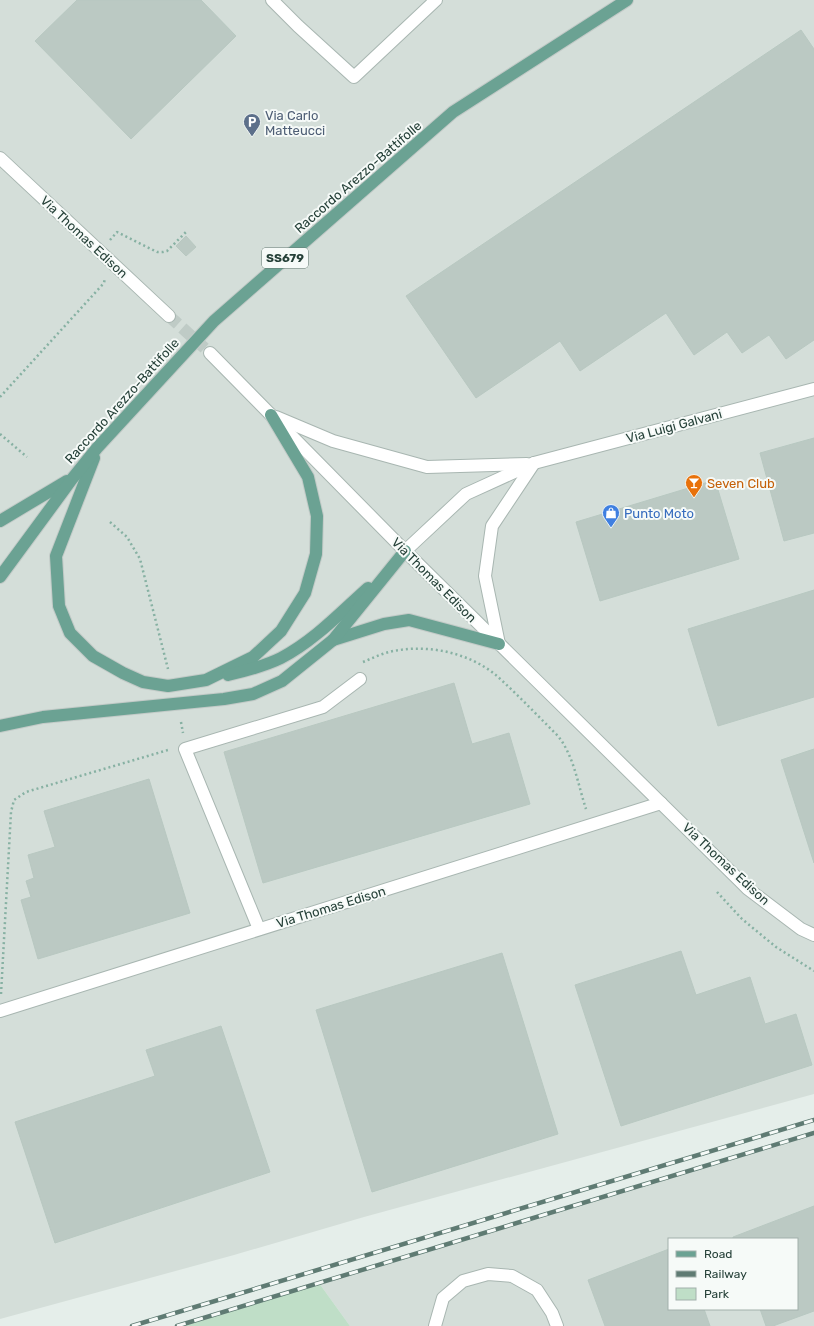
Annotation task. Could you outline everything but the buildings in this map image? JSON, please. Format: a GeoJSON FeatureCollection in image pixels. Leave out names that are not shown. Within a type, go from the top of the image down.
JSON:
{"type":"FeatureCollection","features":[{"type":"Feature","properties":{"kind":"main road","name":"Raccordo Arezzo-Battifolle"},"geometry":{"type":"LineString","coordinates":[[0,577],[72,479],[97,448],[214,321],[453,112],[627,0]]}},
{"type":"Feature","properties":{"kind":"main road"},"geometry":{"type":"LineString","coordinates":[[206,680],[253,657],[281,631],[305,593],[316,554],[317,516],[308,477],[271,416]]}},
{"type":"Feature","properties":{"kind":"main road"},"geometry":{"type":"LineString","coordinates":[[97,448],[56,556],[59,606],[70,633],[93,656],[123,673],[143,682],[168,686],[206,680],[245,671],[280,658],[309,640],[394,565]]}},
{"type":"Feature","properties":{"kind":"main road"},"geometry":{"type":"LineString","coordinates":[[0,521],[72,479]]}},
{"type":"Feature","properties":{"kind":"main road"},"geometry":{"type":"LineString","coordinates":[[0,726],[43,717],[224,699],[253,694],[282,681],[332,640],[405,551]]}},
{"type":"Feature","properties":{"kind":"main road"},"geometry":{"type":"LineString","coordinates":[[332,640],[384,624],[409,620],[499,644]]}},
{"type":"Feature","properties":{"kind":"street"},"geometry":{"type":"LineString","coordinates":[[272,0],[354,77],[436,0]]}},
{"type":"Feature","properties":{"kind":"street","name":"Via Thomas Edison"},"geometry":{"type":"LineString","coordinates":[[0,158],[169,316]]}},
{"type":"Feature","properties":{"kind":"street","name":"Via Thomas Edison"},"geometry":{"type":"LineString","coordinates":[[210,353],[405,551],[748,889],[801,929],[814,935]]}},
{"type":"Feature","properties":{"kind":"street","name":"Via Luigi Galvani"},"geometry":{"type":"LineString","coordinates":[[405,551],[466,494],[534,463],[814,389]]}},
{"type":"Feature","properties":{"kind":"street","name":"Via Luigi Galvani"},"geometry":{"type":"LineString","coordinates":[[271,416],[333,441],[427,467],[534,463]]}},
{"type":"Feature","properties":{"kind":"street"},"geometry":{"type":"LineString","coordinates":[[499,644],[485,576],[492,526],[534,463]]}},
{"type":"Feature","properties":{"kind":"street"},"geometry":{"type":"LineString","coordinates":[[259,929],[186,750],[323,706],[360,679]]}},
{"type":"Feature","properties":{"kind":"street","name":"Via Thomas Edison"},"geometry":{"type":"LineString","coordinates":[[0,1011],[661,803]]}},
{"type":"Feature","properties":{"kind":"street"},"geometry":{"type":"LineString","coordinates":[[435,1326],[443,1298],[463,1281],[488,1274],[512,1276],[536,1290],[552,1313],[557,1326]]}},
{"type":"Feature","properties":{"kind":"path"},"geometry":{"type":"LineString","coordinates":[[98,251],[117,232],[157,252],[163,252],[186,232]]}},
{"type":"Feature","properties":{"kind":"path"},"geometry":{"type":"LineString","coordinates":[[0,397],[104,283],[104,275]]}},
{"type":"Feature","properties":{"kind":"path"},"geometry":{"type":"LineString","coordinates":[[0,434],[27,457]]}},
{"type":"Feature","properties":{"kind":"path"},"geometry":{"type":"LineString","coordinates":[[110,522],[127,538],[140,560],[168,673]]}},
{"type":"Feature","properties":{"kind":"path"},"geometry":{"type":"LineString","coordinates":[[360,664],[377,656],[399,650],[422,648],[444,651],[462,656],[479,664],[496,676],[558,736],[565,745],[591,825]]}},
{"type":"Feature","properties":{"kind":"path"},"geometry":{"type":"LineString","coordinates":[[181,722],[184,735]]}},
{"type":"Feature","properties":{"kind":"path"},"geometry":{"type":"LineString","coordinates":[[0,997],[11,812],[14,800],[26,792],[169,750]]}},
{"type":"Feature","properties":{"kind":"path"},"geometry":{"type":"LineString","coordinates":[[717,892],[742,919],[776,947],[814,971]]}},
{"type":"Feature","properties":{"kind":"shaded area"},"geometry":{"type":"Polygon","coordinates":[[[0,0],[814,0],[814,1094],[364,1217],[234,1255],[0,1319],[0,0]]]}},
{"type":"Feature","properties":{"kind":"shaded area"},"geometry":{"type":"Polygon","coordinates":[[[814,1133],[814,1326],[350,1326],[319,1283],[814,1133]]]}},
{"type":"Feature","properties":{"kind":"green space"},"geometry":{"type":"Polygon","coordinates":[[[319,1283],[350,1326],[177,1326],[319,1283]]]}},
{"type":"Feature","properties":{"kind":"tunnel"},"geometry":{"type":"LineString","coordinates":[[169,316],[210,353]]}},
{"type":"Feature","properties":{"kind":"railway"},"geometry":{"type":"LineString","coordinates":[[132,1326],[814,1120]]}},
{"type":"Feature","properties":{"kind":"railway"},"geometry":{"type":"LineString","coordinates":[[177,1326],[814,1133]]}},
{"type":"Feature","properties":{"kind":"place","name":"Via Carlo Matteucci"},"geometry":{"type":"Point","coordinates":[252,137]}},
{"type":"Feature","properties":{"kind":"place","name":"Seven Club"},"geometry":{"type":"Point","coordinates":[694,498]}},
{"type":"Feature","properties":{"kind":"place","name":"Punto Moto"},"geometry":{"type":"Point","coordinates":[611,528]}}]}
